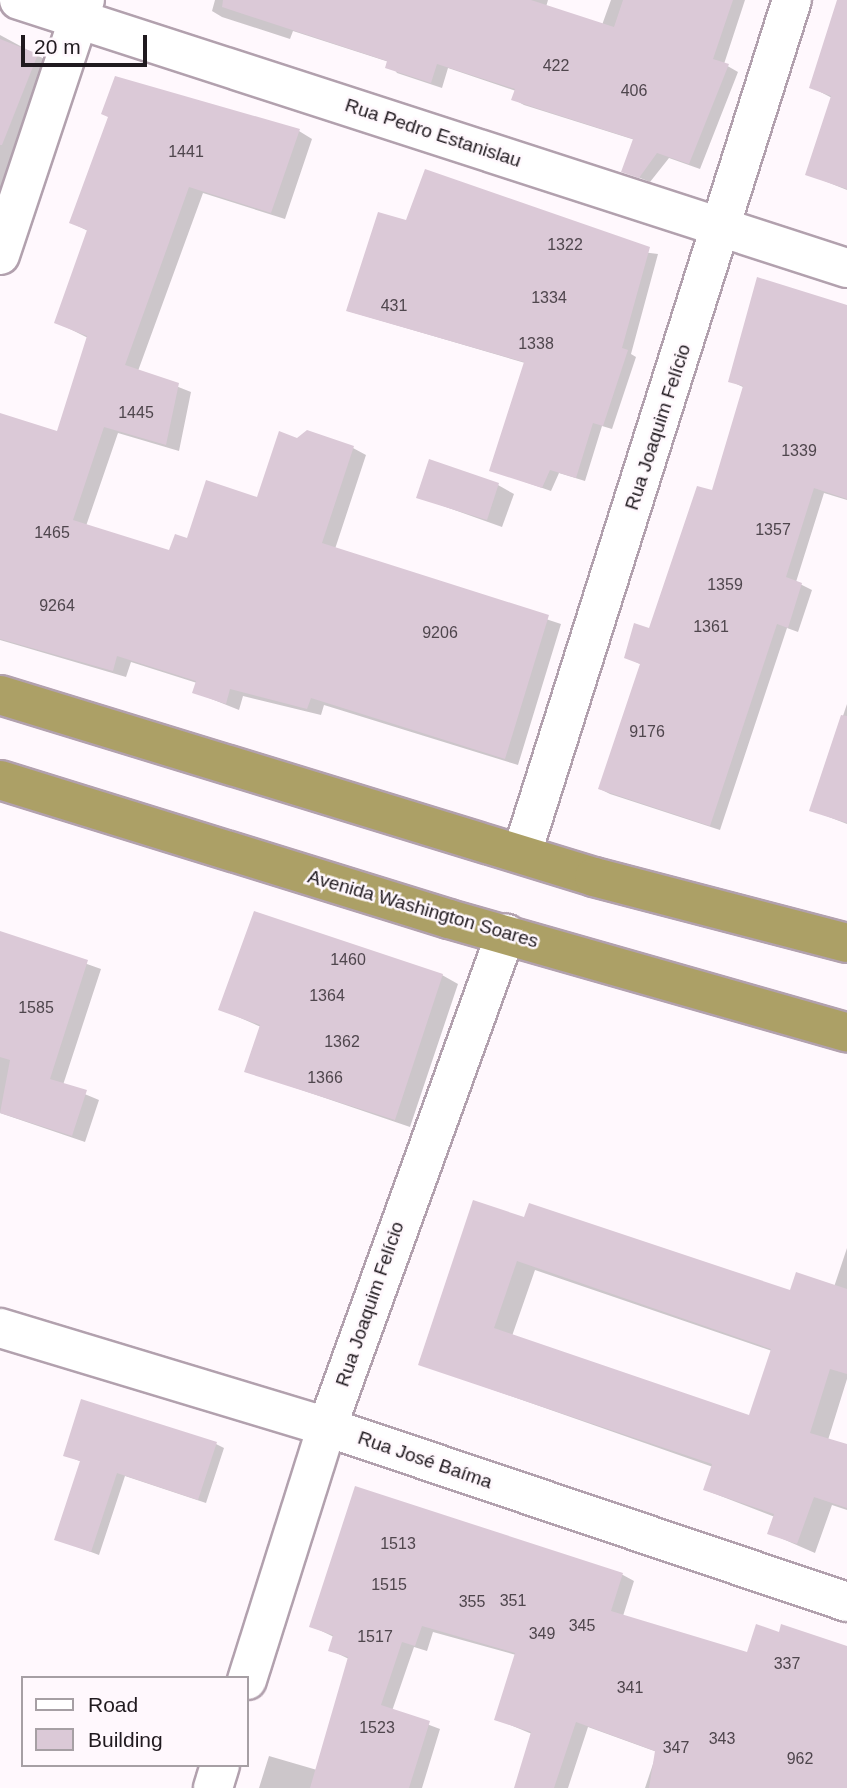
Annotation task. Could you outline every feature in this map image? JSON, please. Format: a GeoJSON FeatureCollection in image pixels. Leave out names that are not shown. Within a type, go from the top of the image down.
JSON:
{"type":"FeatureCollection","features":[{"type":"Feature","properties":{"kind":"highway"},"geometry":{"type":"LineString","coordinates":[[0,695],[522,852],[847,943]]}},
{"type":"Feature","properties":{"kind":"highway","name":"Avenida Washington Soares"},"geometry":{"type":"LineString","coordinates":[[0,780],[506,933],[847,1032]]}},
{"type":"Feature","properties":{"kind":"street","name":"Rua Pedro Estanislau"},"geometry":{"type":"LineString","coordinates":[[19,0],[83,9],[721,228],[847,268]]}},
{"type":"Feature","properties":{"kind":"street","name":"Rua Joaquim Felício"},"geometry":{"type":"LineString","coordinates":[[522,852],[792,0]]}},
{"type":"Feature","properties":{"kind":"street"},"geometry":{"type":"LineString","coordinates":[[0,255],[83,9]]}},
{"type":"Feature","properties":{"kind":"street","name":"Rua Joaquim Felício"},"geometry":{"type":"LineString","coordinates":[[248,1677],[327,1427],[506,933]]}},
{"type":"Feature","properties":{"kind":"street","name":"Rua José Baíma"},"geometry":{"type":"LineString","coordinates":[[0,1328],[327,1427],[847,1602]]}},
{"type":"Feature","properties":{"kind":"street"},"geometry":{"type":"LineString","coordinates":[[213,1788],[219,1767]]}},
{"type":"Feature","properties":{"kind":"building"},"geometry":{"type":"Polygon","coordinates":[[[223,0],[531,0],[614,27],[623,0],[733,0],[713,59],[729,64],[689,164],[657,153],[639,178],[621,172],[633,139],[511,100],[515,89],[437,64],[431,83],[385,68],[387,61],[222,7],[223,0]]]}},
{"type":"Feature","properties":{"kind":"building"},"geometry":{"type":"Polygon","coordinates":[[[837,0],[847,0],[847,189],[805,175],[831,96],[809,88],[837,0]]]}},
{"type":"Feature","properties":{"kind":"building"},"geometry":{"type":"Polygon","coordinates":[[[0,39],[38,54],[2,145],[0,145],[0,39]]]}},
{"type":"Feature","properties":{"kind":"building"},"geometry":{"type":"Polygon","coordinates":[[[115,76],[300,129],[271,213],[189,187],[125,365],[179,383],[166,445],[104,427],[73,520],[169,550],[175,534],[187,538],[206,480],[257,497],[279,431],[297,438],[307,430],[354,446],[322,543],[549,615],[505,759],[311,698],[307,709],[230,689],[226,704],[192,693],[196,681],[117,656],[113,671],[0,639],[0,413],[57,431],[87,336],[54,323],[87,230],[69,223],[108,117],[101,114],[115,76]]]}},
{"type":"Feature","properties":{"kind":"building"},"geometry":{"type":"Polygon","coordinates":[[[425,169],[650,247],[622,348],[628,350],[603,426],[593,423],[576,478],[550,470],[542,488],[489,471],[524,362],[346,311],[378,212],[406,220],[425,169]]]}},
{"type":"Feature","properties":{"kind":"building"},"geometry":{"type":"Polygon","coordinates":[[[757,277],[847,305],[847,499],[814,488],[786,577],[802,583],[788,628],[777,624],[710,826],[598,789],[640,664],[624,658],[634,623],[649,628],[697,486],[712,490],[743,386],[728,382],[757,277]]]}},
{"type":"Feature","properties":{"kind":"building"},"geometry":{"type":"Polygon","coordinates":[[[429,459],[499,483],[487,520],[416,498],[429,459]]]}},
{"type":"Feature","properties":{"kind":"building"},"geometry":{"type":"Polygon","coordinates":[[[841,715],[847,716],[847,823],[809,811],[841,715]]]}},
{"type":"Feature","properties":{"kind":"building"},"geometry":{"type":"Polygon","coordinates":[[[254,911],[443,974],[395,1120],[244,1072],[260,1025],[218,1010],[254,911]]]}},
{"type":"Feature","properties":{"kind":"building"},"geometry":{"type":"Polygon","coordinates":[[[0,931],[88,960],[50,1079],[87,1090],[72,1136],[0,1113],[10,1060],[0,1057],[0,931]]]}},
{"type":"Feature","properties":{"kind":"building"},"geometry":{"type":"Polygon","coordinates":[[[473,1200],[524,1217],[529,1203],[790,1290],[796,1272],[847,1289],[847,1374],[830,1369],[810,1433],[847,1444],[847,1508],[814,1497],[797,1544],[767,1534],[774,1514],[703,1490],[712,1464],[418,1365],[473,1200]],[[517,1261],[494,1328],[749,1415],[771,1349],[517,1261]]]}},
{"type":"Feature","properties":{"kind":"building"},"geometry":{"type":"Polygon","coordinates":[[[81,1399],[217,1442],[198,1500],[117,1473],[91,1552],[54,1540],[80,1461],[63,1456],[81,1399]]]}},
{"type":"Feature","properties":{"kind":"building"},"geometry":{"type":"Polygon","coordinates":[[[355,1486],[623,1573],[611,1611],[747,1652],[756,1624],[779,1632],[781,1624],[847,1646],[847,1788],[649,1788],[655,1751],[576,1722],[554,1788],[514,1788],[531,1732],[494,1720],[515,1653],[422,1626],[415,1646],[402,1642],[381,1705],[430,1721],[409,1788],[310,1788],[348,1657],[328,1651],[333,1635],[309,1627],[355,1486]]]}}]}
